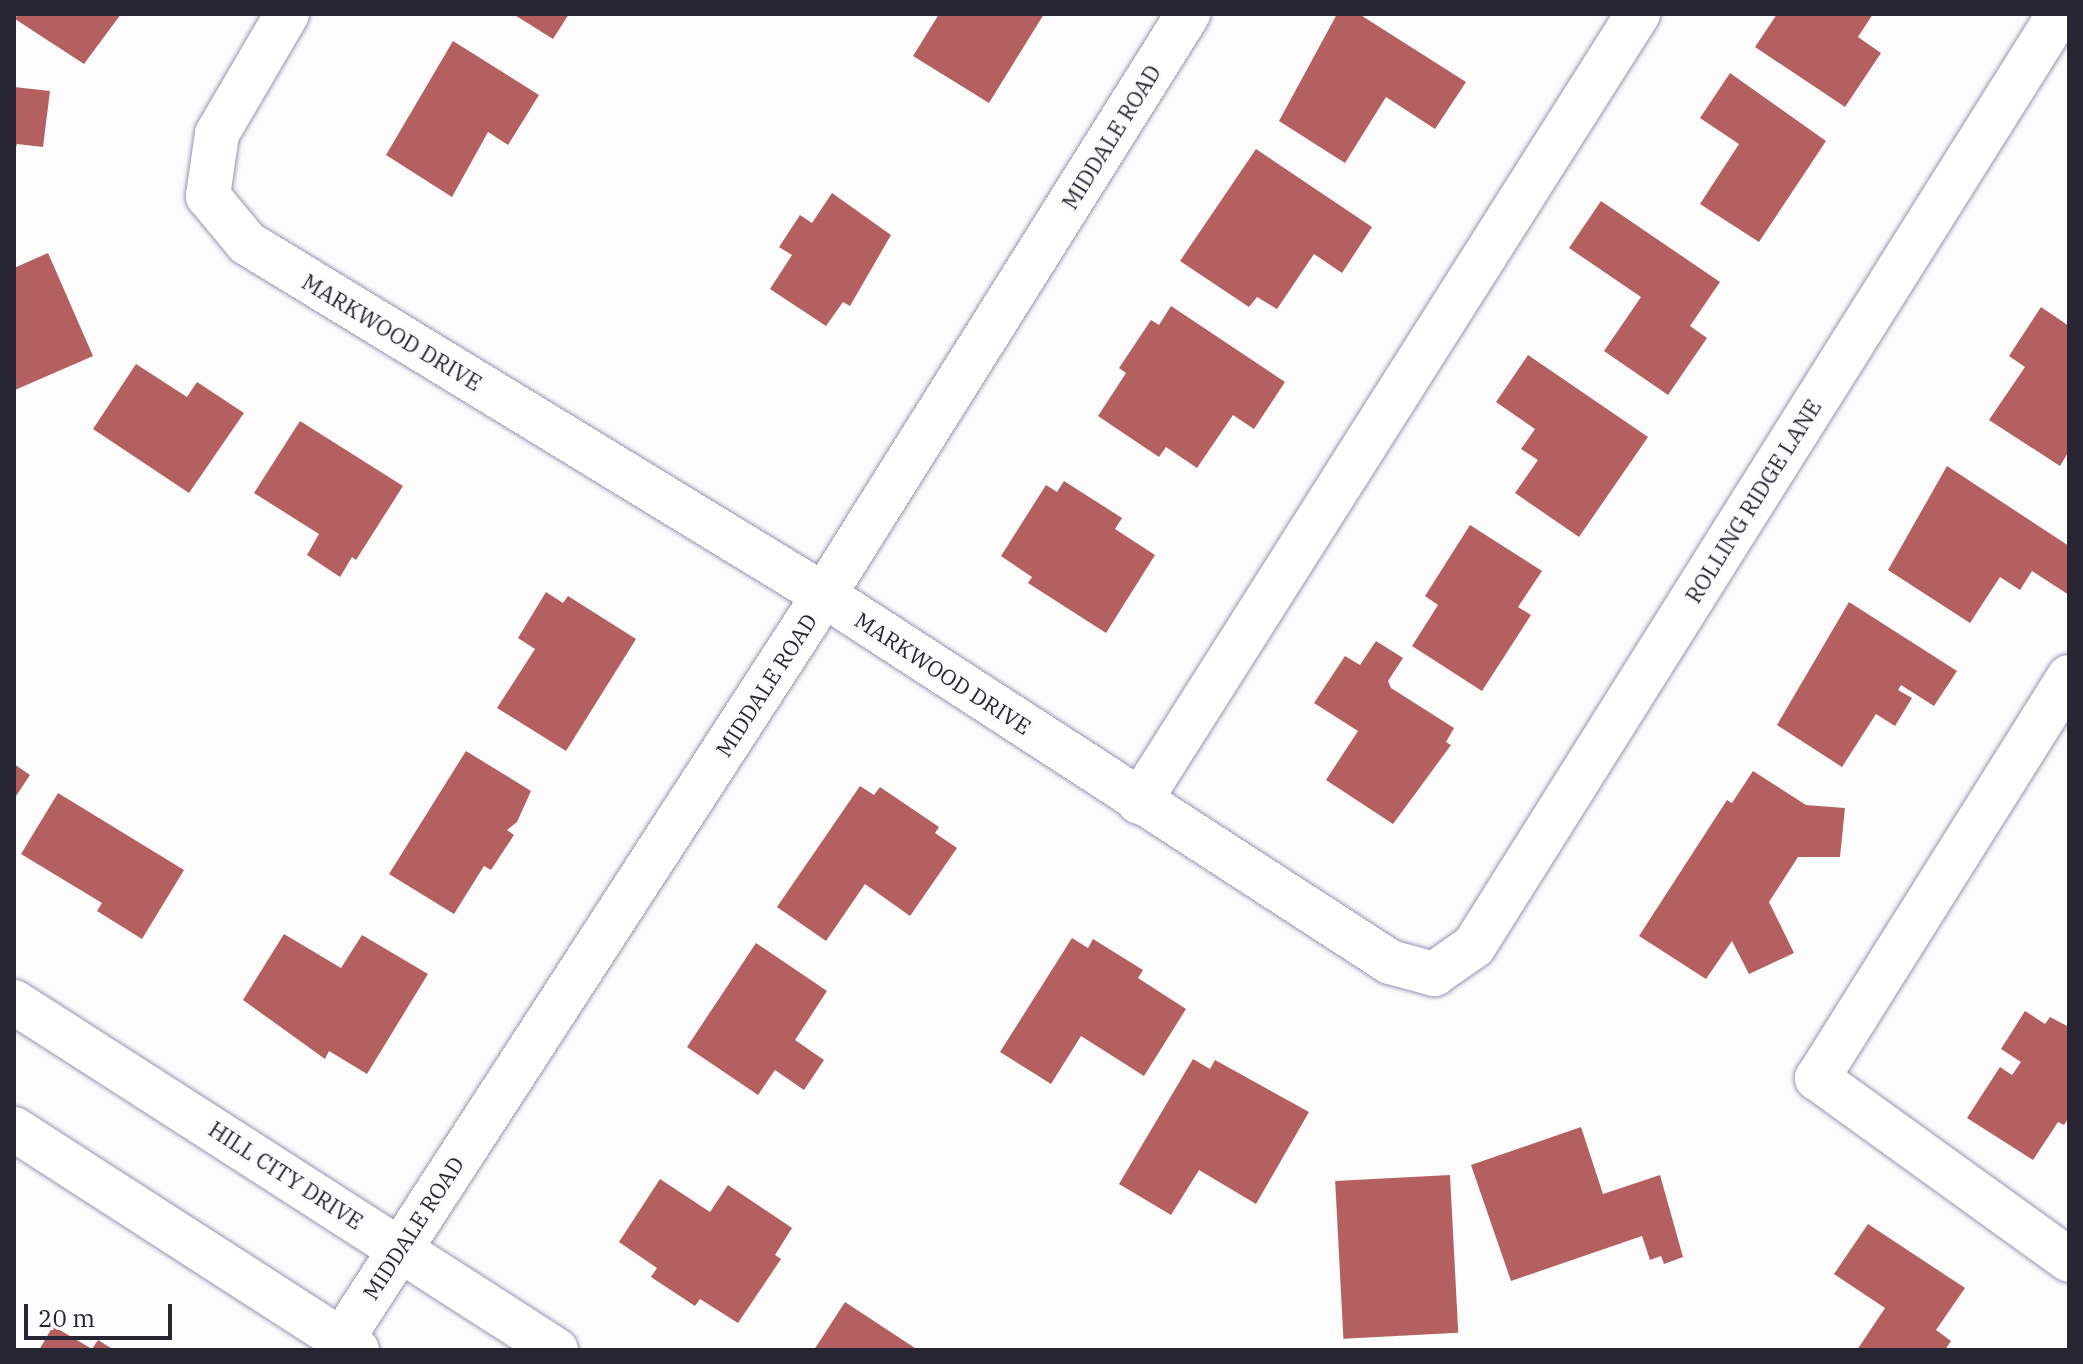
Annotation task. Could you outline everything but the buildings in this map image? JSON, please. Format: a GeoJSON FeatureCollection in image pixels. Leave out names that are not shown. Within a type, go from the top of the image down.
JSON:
{"type":"FeatureCollection","features":[{"type":"Feature","properties":{"kind":"street","name":"MARKWOOD DRIVE"},"geometry":{"type":"LineString","coordinates":[[287,14],[217,134],[208,196],[247,243],[824,595],[1390,962],[1434,974]]}},
{"type":"Feature","properties":{"kind":"street","name":"MIDDALE ROAD"},"geometry":{"type":"LineString","coordinates":[[344,1347],[400,1248],[824,595],[1188,14]]}},
{"type":"Feature","properties":{"kind":"street"},"geometry":{"type":"LineString","coordinates":[[1139,802],[1638,14]]}},
{"type":"Feature","properties":{"kind":"street","name":"ROLLING RIDGE LANE"},"geometry":{"type":"LineString","coordinates":[[1434,974],[1474,946],[2059,14]]}},
{"type":"Feature","properties":{"kind":"street"},"geometry":{"type":"LineString","coordinates":[[2069,677],[1817,1078],[2069,1260]]}},
{"type":"Feature","properties":{"kind":"street","name":"HILL CITY DRIVE"},"geometry":{"type":"LineString","coordinates":[[14,1002],[556,1350]]}},
{"type":"Feature","properties":{"kind":"street"},"geometry":{"type":"LineString","coordinates":[[14,1129],[344,1347]]}}]}
